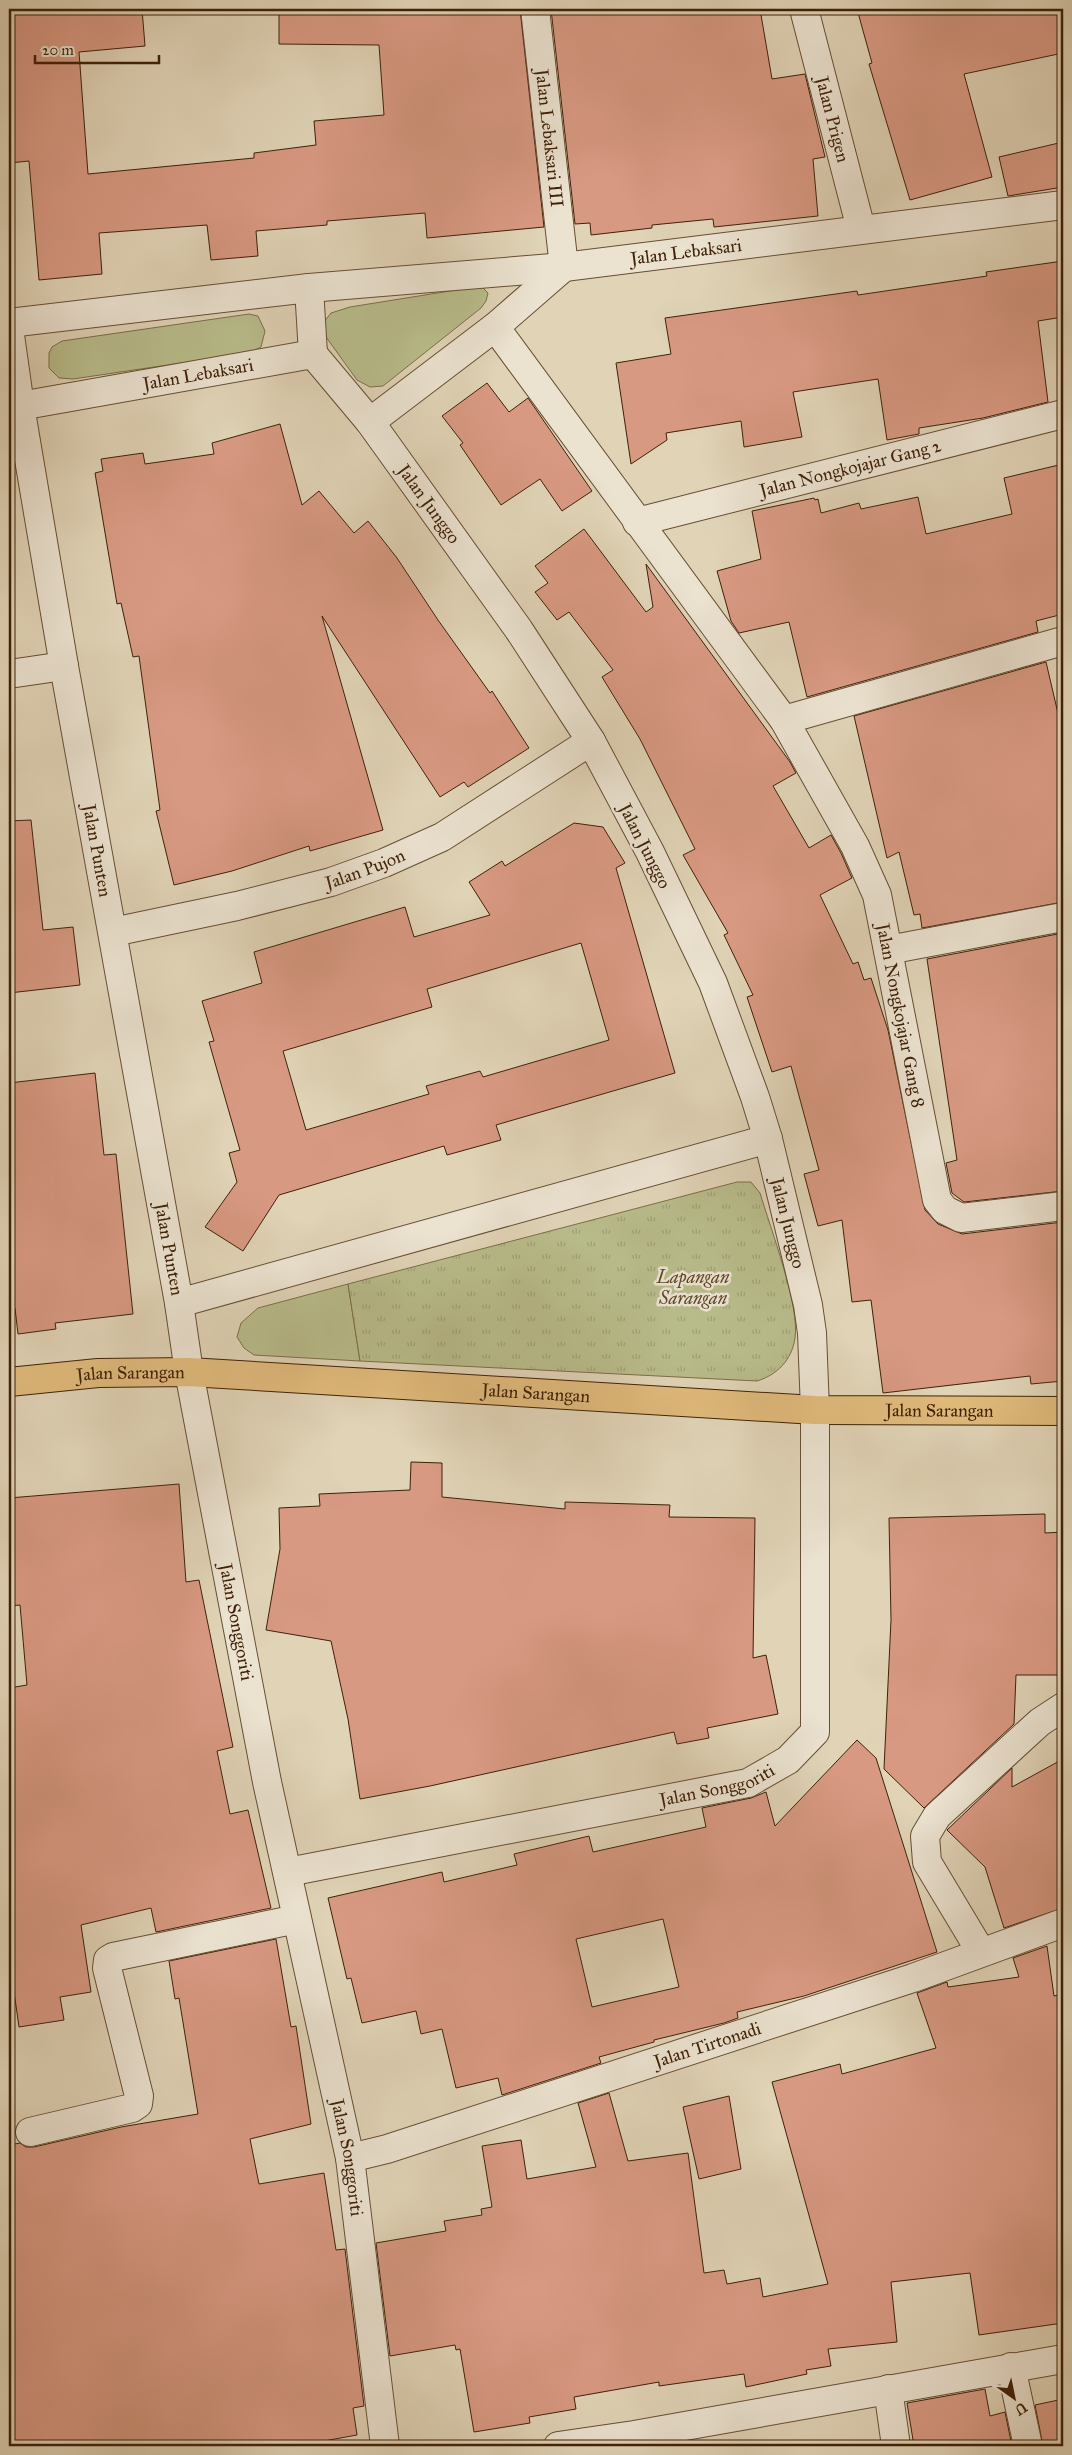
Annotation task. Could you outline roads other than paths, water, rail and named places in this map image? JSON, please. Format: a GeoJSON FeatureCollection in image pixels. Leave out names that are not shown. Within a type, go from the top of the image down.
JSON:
{"type":"FeatureCollection","features":[{"type":"Feature","properties":{"kind":"main road","name":"Jalan Sarangan"},"geometry":{"type":"LineString","coordinates":[[9,1382],[98,1373],[189,1372],[816,1410],[1063,1411]]}},
{"type":"Feature","properties":{"kind":"street","name":"Jalan Lebaksari III"},"geometry":{"type":"LineString","coordinates":[[535,9],[564,267]]}},
{"type":"Feature","properties":{"kind":"street","name":"Jalan Prigen"},"geometry":{"type":"LineString","coordinates":[[804,9],[861,229]]}},
{"type":"Feature","properties":{"kind":"street","name":"Jalan Lebaksari"},"geometry":{"type":"LineString","coordinates":[[9,323],[309,288],[564,267],[1063,205]]}},
{"type":"Feature","properties":{"kind":"street"},"geometry":{"type":"LineString","coordinates":[[370,422],[495,327],[564,267]]}},
{"type":"Feature","properties":{"kind":"street"},"geometry":{"type":"LineString","coordinates":[[309,288],[313,354]]}},
{"type":"Feature","properties":{"kind":"street","name":"Jalan Nongkojajar Gang 8"},"geometry":{"type":"LineString","coordinates":[[495,327],[784,720],[855,846],[873,886],[888,950],[937,1200],[945,1210],[961,1218],[1063,1206]]}},
{"type":"Feature","properties":{"kind":"street","name":"Jalan Punten"},"geometry":{"type":"LineString","coordinates":[[9,328],[20,406],[64,666],[113,932],[189,1372]]}},
{"type":"Feature","properties":{"kind":"street","name":"Jalan Lebaksari"},"geometry":{"type":"LineString","coordinates":[[20,406],[313,354]]}},
{"type":"Feature","properties":{"kind":"street","name":"Jalan Junggo"},"geometry":{"type":"LineString","coordinates":[[313,354],[370,422],[519,630],[591,741],[650,852],[713,983],[755,1097],[768,1139],[808,1305],[812,1333],[816,1410]]}},
{"type":"Feature","properties":{"kind":"street","name":"Jalan Nongkojajar Gang 2"},"geometry":{"type":"LineString","coordinates":[[637,522],[1063,414]]}},
{"type":"Feature","properties":{"kind":"street"},"geometry":{"type":"LineString","coordinates":[[784,720],[1063,640]]}},
{"type":"Feature","properties":{"kind":"street"},"geometry":{"type":"LineString","coordinates":[[9,674],[64,666]]}},
{"type":"Feature","properties":{"kind":"street","name":"Jalan Pujon"},"geometry":{"type":"LineString","coordinates":[[113,932],[237,906],[331,882],[384,863],[442,837],[591,741]]}},
{"type":"Feature","properties":{"kind":"street"},"geometry":{"type":"LineString","coordinates":[[888,950],[1063,917]]}},
{"type":"Feature","properties":{"kind":"street"},"geometry":{"type":"LineString","coordinates":[[178,1303],[768,1139]]}},
{"type":"Feature","properties":{"kind":"street","name":"Jalan Songgoriti"},"geometry":{"type":"LineString","coordinates":[[189,1372],[267,1782],[350,2158],[385,2446]]}},
{"type":"Feature","properties":{"kind":"street","name":"Jalan Songgoriti"},"geometry":{"type":"LineString","coordinates":[[288,1872],[748,1783],[788,1760],[815,1732],[816,1410]]}},
{"type":"Feature","properties":{"kind":"street"},"geometry":{"type":"LineString","coordinates":[[981,1952],[926,1862],[926,1836],[937,1816],[1040,1722],[1063,1707]]}},
{"type":"Feature","properties":{"kind":"street"},"geometry":{"type":"LineString","coordinates":[[30,2132],[132,2108],[138,2104],[139,2096],[106,1968],[108,1960],[113,1957],[297,1919]]}},
{"type":"Feature","properties":{"kind":"street","name":"Jalan Tirtonadi"},"geometry":{"type":"LineString","coordinates":[[350,2158],[387,2149],[894,1984],[1063,1923]]}},
{"type":"Feature","properties":{"kind":"street"},"geometry":{"type":"LineString","coordinates":[[558,2446],[635,2441],[888,2389],[1063,2359]]}},
{"type":"Feature","properties":{"kind":"street"},"geometry":{"type":"LineString","coordinates":[[1012,2367],[1028,2446]]}},
{"type":"Feature","properties":{"kind":"street"},"geometry":{"type":"LineString","coordinates":[[888,2389],[896,2446]]}},
{"type":"Feature","properties":{"kind":"park label","name":"Lapangan Sarangan"},"geometry":{"type":"Point","coordinates":[693,1287]}}]}
